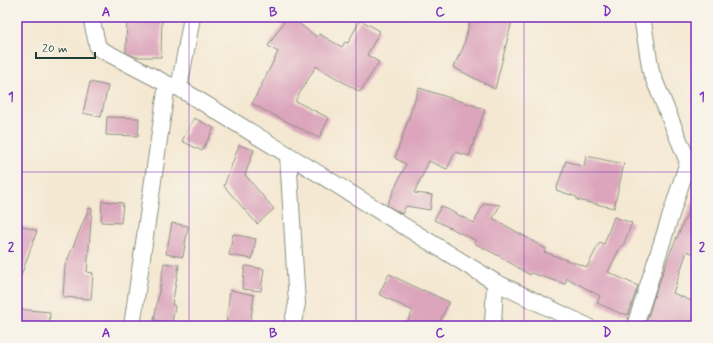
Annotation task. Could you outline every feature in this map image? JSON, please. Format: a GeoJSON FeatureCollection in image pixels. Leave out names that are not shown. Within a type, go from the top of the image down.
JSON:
{"type":"FeatureCollection","features":[{"type":"Feature","properties":{"kind":"street"},"geometry":{"type":"LineString","coordinates":[[91,17],[98,48],[173,86],[495,282],[587,326]]}},
{"type":"Feature","properties":{"kind":"street"},"geometry":{"type":"LineString","coordinates":[[132,326],[173,86],[192,17]]}},
{"type":"Feature","properties":{"kind":"street"},"geometry":{"type":"LineString","coordinates":[[635,326],[692,163],[651,72],[642,17]]}},
{"type":"Feature","properties":{"kind":"street"},"geometry":{"type":"LineString","coordinates":[[288,155],[298,304],[292,326]]}},
{"type":"Feature","properties":{"kind":"street"},"geometry":{"type":"LineString","coordinates":[[493,326],[495,282]]}},
{"type":"Feature","properties":{"kind":"building"},"geometry":{"type":"Polygon","coordinates":[[[127,17],[162,17],[161,57],[136,57],[126,52],[127,17]]]}},
{"type":"Feature","properties":{"kind":"building"},"geometry":{"type":"Polygon","coordinates":[[[287,17],[290,17],[317,37],[319,34],[342,47],[345,42],[348,43],[360,20],[380,31],[367,55],[379,62],[360,92],[316,66],[295,101],[329,118],[319,138],[252,104],[278,52],[268,46],[287,17]]]}},
{"type":"Feature","properties":{"kind":"building"},"geometry":{"type":"Polygon","coordinates":[[[471,17],[513,17],[495,89],[453,67],[463,48],[471,17]]]}},
{"type":"Feature","properties":{"kind":"building"},"geometry":{"type":"Polygon","coordinates":[[[90,82],[108,86],[101,117],[83,113],[90,82]]]}},
{"type":"Feature","properties":{"kind":"building"},"geometry":{"type":"Polygon","coordinates":[[[419,88],[485,109],[469,156],[455,152],[447,169],[429,161],[414,193],[432,195],[430,210],[406,206],[402,214],[387,205],[406,164],[395,158],[419,88]]]}},
{"type":"Feature","properties":{"kind":"building"},"geometry":{"type":"Polygon","coordinates":[[[107,117],[139,118],[138,136],[106,135],[107,117]]]}},
{"type":"Feature","properties":{"kind":"building"},"geometry":{"type":"Polygon","coordinates":[[[194,118],[214,128],[202,151],[182,141],[194,118]]]}},
{"type":"Feature","properties":{"kind":"building"},"geometry":{"type":"Polygon","coordinates":[[[239,145],[254,150],[245,175],[274,209],[257,224],[224,186],[239,145]]]}},
{"type":"Feature","properties":{"kind":"building"},"geometry":{"type":"Polygon","coordinates":[[[586,156],[624,164],[614,208],[577,200],[577,197],[556,190],[566,161],[584,167],[586,156]]]}},
{"type":"Feature","properties":{"kind":"building"},"geometry":{"type":"Polygon","coordinates":[[[696,194],[696,255],[687,251],[673,293],[696,303],[696,326],[653,326],[646,323],[655,294],[670,253],[696,194]]]}},
{"type":"Feature","properties":{"kind":"building"},"geometry":{"type":"Polygon","coordinates":[[[102,201],[123,203],[121,223],[101,222],[102,201]]]}},
{"type":"Feature","properties":{"kind":"building"},"geometry":{"type":"Polygon","coordinates":[[[484,203],[500,205],[493,218],[546,249],[544,252],[587,267],[600,242],[604,244],[614,217],[632,223],[623,246],[621,246],[608,272],[638,286],[628,315],[622,314],[597,303],[600,296],[567,278],[565,284],[531,273],[530,275],[474,243],[475,240],[434,220],[441,206],[474,223],[484,203]]]}},
{"type":"Feature","properties":{"kind":"building"},"geometry":{"type":"Polygon","coordinates":[[[89,208],[92,209],[87,272],[93,273],[91,299],[63,297],[65,266],[89,208]]]}},
{"type":"Feature","properties":{"kind":"building"},"geometry":{"type":"Polygon","coordinates":[[[172,223],[188,226],[183,257],[166,254],[172,223]]]}},
{"type":"Feature","properties":{"kind":"building"},"geometry":{"type":"Polygon","coordinates":[[[17,224],[37,231],[19,281],[17,281],[17,224]]]}},
{"type":"Feature","properties":{"kind":"building"},"geometry":{"type":"Polygon","coordinates":[[[233,234],[256,239],[252,259],[229,255],[233,234]]]}},
{"type":"Feature","properties":{"kind":"building"},"geometry":{"type":"Polygon","coordinates":[[[164,263],[179,265],[172,305],[175,306],[172,323],[154,320],[164,263]]]}},
{"type":"Feature","properties":{"kind":"building"},"geometry":{"type":"Polygon","coordinates":[[[245,266],[264,269],[261,291],[242,289],[245,266]]]}},
{"type":"Feature","properties":{"kind":"building"},"geometry":{"type":"Polygon","coordinates":[[[389,274],[449,302],[438,326],[405,326],[413,311],[379,294],[389,274]]]}},
{"type":"Feature","properties":{"kind":"building"},"geometry":{"type":"Polygon","coordinates":[[[230,290],[254,295],[250,326],[226,326],[230,290]]]}},
{"type":"Feature","properties":{"kind":"building"},"geometry":{"type":"Polygon","coordinates":[[[17,309],[50,312],[49,326],[17,326],[17,309]]]}}]}
